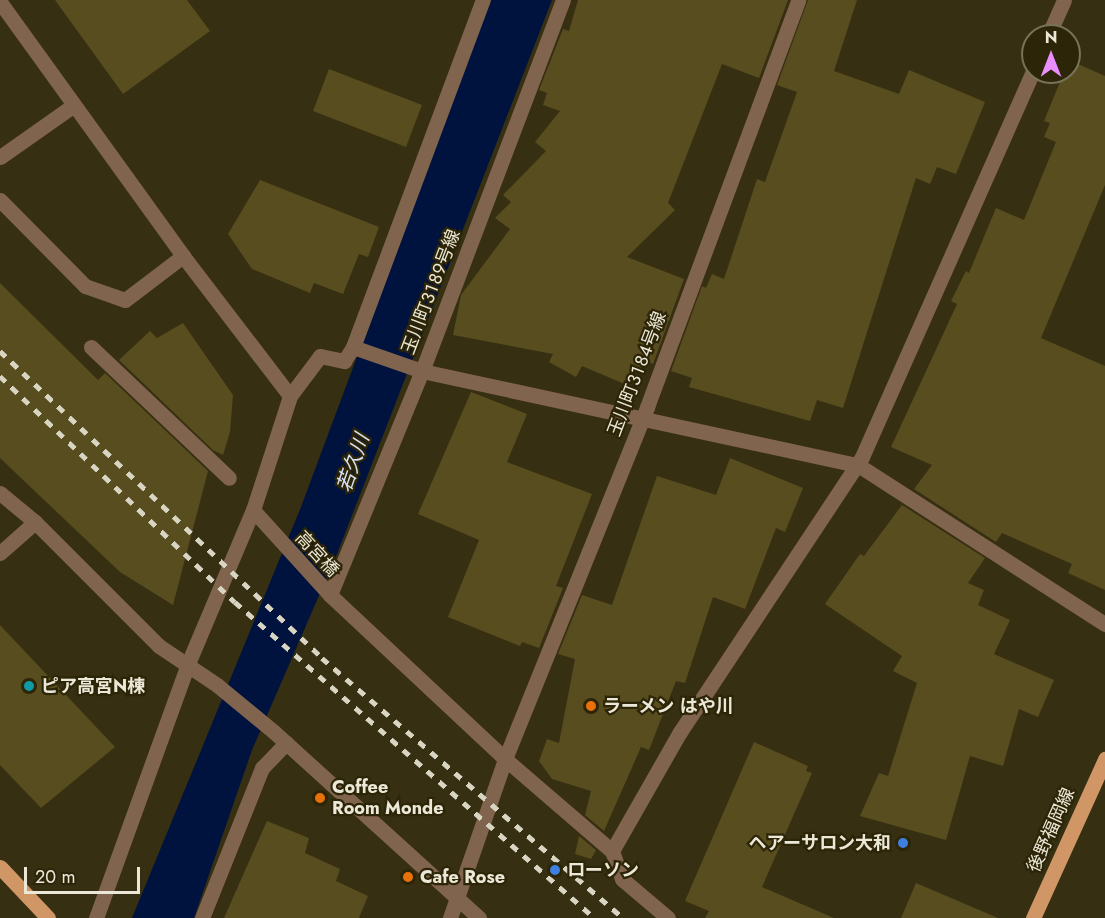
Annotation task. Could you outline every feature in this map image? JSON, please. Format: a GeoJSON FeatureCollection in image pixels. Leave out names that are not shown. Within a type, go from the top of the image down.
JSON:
{"type":"FeatureCollection","features":[{"type":"Feature","properties":{"kind":"main road","name":"後野福岡線"},"geometry":{"type":"LineString","coordinates":[[1033,918],[1105,759]]}},
{"type":"Feature","properties":{"kind":"main road"},"geometry":{"type":"LineString","coordinates":[[0,867],[48,918]]}},
{"type":"Feature","properties":{"kind":"street"},"geometry":{"type":"LineString","coordinates":[[96,918],[188,666],[253,510],[290,396],[320,356],[344,361],[353,347],[483,0]]}},
{"type":"Feature","properties":{"kind":"street","name":"玉川町３１８９号線"},"geometry":{"type":"LineString","coordinates":[[330,595],[422,371],[563,0]]}},
{"type":"Feature","properties":{"kind":"street","name":"玉川町３１８４号線"},"geometry":{"type":"LineString","coordinates":[[450,918],[505,759],[641,417],[798,0]]}},
{"type":"Feature","properties":{"kind":"street"},"geometry":{"type":"LineString","coordinates":[[1053,24],[1064,0]]}},
{"type":"Feature","properties":{"kind":"street"},"geometry":{"type":"LineString","coordinates":[[0,2],[183,256],[290,396]]}},
{"type":"Feature","properties":{"kind":"street"},"geometry":{"type":"LineString","coordinates":[[668,918],[622,879],[612,851],[680,732],[858,465],[1027,84]]}},
{"type":"Feature","properties":{"kind":"street"},"geometry":{"type":"LineString","coordinates":[[0,157],[74,105]]}},
{"type":"Feature","properties":{"kind":"street"},"geometry":{"type":"LineString","coordinates":[[0,200],[85,286],[125,300],[183,256]]}},
{"type":"Feature","properties":{"kind":"street"},"geometry":{"type":"LineString","coordinates":[[91,347],[229,478]]}},
{"type":"Feature","properties":{"kind":"street"},"geometry":{"type":"LineString","coordinates":[[353,347],[422,371],[858,465],[1105,624]]}},
{"type":"Feature","properties":{"kind":"street"},"geometry":{"type":"LineString","coordinates":[[0,493],[35,522],[159,646],[217,685],[274,732],[479,918]]}},
{"type":"Feature","properties":{"kind":"street","name":"高宮橋"},"geometry":{"type":"LineString","coordinates":[[253,510],[330,595],[505,759],[612,851]]}},
{"type":"Feature","properties":{"kind":"street"},"geometry":{"type":"LineString","coordinates":[[0,553],[35,522]]}},
{"type":"Feature","properties":{"kind":"street"},"geometry":{"type":"LineString","coordinates":[[202,918],[262,768],[286,743]]}},
{"type":"Feature","properties":{"kind":"water","name":"若久川"},"geometry":{"type":"Polygon","coordinates":[[[490,0],[552,0],[337,554],[252,750],[194,918],[132,918],[301,507],[490,0]]]}},
{"type":"Feature","properties":{"kind":"building"},"geometry":{"type":"Polygon","coordinates":[[[55,0],[187,0],[210,31],[123,94],[55,0]]]}},
{"type":"Feature","properties":{"kind":"building"},"geometry":{"type":"Polygon","coordinates":[[[578,0],[788,0],[759,78],[722,64],[668,203],[675,210],[627,257],[684,279],[653,364],[644,360],[640,370],[634,368],[627,385],[582,366],[576,377],[549,362],[553,354],[453,335],[461,295],[510,229],[495,218],[511,202],[503,195],[546,151],[535,142],[560,111],[543,105],[547,93],[539,90],[563,29],[569,31],[578,0]]]}},
{"type":"Feature","properties":{"kind":"building"},"geometry":{"type":"Polygon","coordinates":[[[808,0],[857,0],[834,71],[899,94],[909,70],[985,102],[956,174],[937,167],[930,184],[916,178],[843,408],[817,400],[810,421],[689,387],[692,378],[671,371],[702,286],[706,288],[712,274],[724,279],[757,179],[765,182],[797,92],[777,85],[808,0]]]}},
{"type":"Feature","properties":{"kind":"building"},"geometry":{"type":"Polygon","coordinates":[[[1081,65],[1105,76],[1105,185],[1041,338],[1105,366],[1105,590],[1068,573],[1072,564],[1002,533],[996,542],[914,489],[932,465],[891,447],[957,304],[951,301],[966,271],[969,273],[996,208],[1024,220],[1056,142],[1044,137],[1050,123],[1044,121],[1059,84],[1081,84],[1081,65]]]}},
{"type":"Feature","properties":{"kind":"building"},"geometry":{"type":"Polygon","coordinates":[[[329,69],[422,105],[406,147],[313,111],[329,69]]]}},
{"type":"Feature","properties":{"kind":"building"},"geometry":{"type":"Polygon","coordinates":[[[260,180],[379,227],[368,257],[359,254],[343,294],[314,283],[310,293],[252,269],[228,234],[260,180]]]}},
{"type":"Feature","properties":{"kind":"building"},"geometry":{"type":"Polygon","coordinates":[[[0,283],[98,380],[105,373],[208,471],[173,605],[120,572],[0,458],[0,283]]]}},
{"type":"Feature","properties":{"kind":"building"},"geometry":{"type":"Polygon","coordinates":[[[183,323],[233,395],[230,432],[223,455],[213,450],[119,360],[150,331],[157,338],[183,323]]]}},
{"type":"Feature","properties":{"kind":"building"},"geometry":{"type":"Polygon","coordinates":[[[471,392],[527,414],[507,462],[592,494],[556,586],[563,588],[539,648],[522,642],[520,646],[448,617],[479,540],[418,514],[471,392]]]}},
{"type":"Feature","properties":{"kind":"building"},"geometry":{"type":"Polygon","coordinates":[[[730,458],[803,488],[785,532],[776,528],[745,609],[713,597],[685,683],[676,681],[649,750],[641,747],[604,831],[585,815],[591,791],[552,779],[539,761],[547,739],[559,743],[575,659],[558,654],[582,595],[612,605],[657,476],[716,495],[730,458]]]}},
{"type":"Feature","properties":{"kind":"building"},"geometry":{"type":"Polygon","coordinates":[[[902,505],[985,558],[968,583],[984,590],[978,605],[1010,620],[994,654],[1054,680],[1038,717],[1019,709],[1003,766],[970,756],[946,840],[860,816],[879,773],[888,776],[917,683],[893,671],[902,656],[825,604],[860,554],[864,556],[902,505]]]}},
{"type":"Feature","properties":{"kind":"building","name":"ピア高宮N棟"},"geometry":{"type":"Polygon","coordinates":[[[0,625],[115,747],[41,808],[0,765],[0,625]]]}},
{"type":"Feature","properties":{"kind":"building"},"geometry":{"type":"Polygon","coordinates":[[[754,742],[808,766],[806,771],[812,773],[762,887],[834,918],[705,918],[709,911],[685,901],[754,742]]]}},
{"type":"Feature","properties":{"kind":"building"},"geometry":{"type":"Polygon","coordinates":[[[267,821],[309,838],[305,853],[340,869],[336,881],[368,896],[359,918],[224,918],[267,821]]]}},
{"type":"Feature","properties":{"kind":"building"},"geometry":{"type":"Polygon","coordinates":[[[579,836],[596,850],[591,859],[575,854],[579,836]]]}},
{"type":"Feature","properties":{"kind":"building"},"geometry":{"type":"Polygon","coordinates":[[[916,883],[998,918],[901,918],[916,883]]]}},
{"type":"Feature","properties":{"kind":"railway"},"geometry":{"type":"LineString","coordinates":[[0,351],[322,658],[623,918]]}},
{"type":"Feature","properties":{"kind":"railway"},"geometry":{"type":"LineString","coordinates":[[0,376],[235,602],[595,918]]}},
{"type":"Feature","properties":{"kind":"place","name":"ピア高宮N棟"},"geometry":{"type":"Point","coordinates":[29,686]}},
{"type":"Feature","properties":{"kind":"place","name":"ラーメン はや川"},"geometry":{"type":"Point","coordinates":[591,706]}},
{"type":"Feature","properties":{"kind":"place","name":"Coffee Room Monde"},"geometry":{"type":"Point","coordinates":[320,798]}},
{"type":"Feature","properties":{"kind":"place","name":"ヘアーサロン大和"},"geometry":{"type":"Point","coordinates":[903,843]}},
{"type":"Feature","properties":{"kind":"place","name":"ローソン"},"geometry":{"type":"Point","coordinates":[555,870]}},
{"type":"Feature","properties":{"kind":"place","name":"Cafe Rose"},"geometry":{"type":"Point","coordinates":[408,877]}}]}
